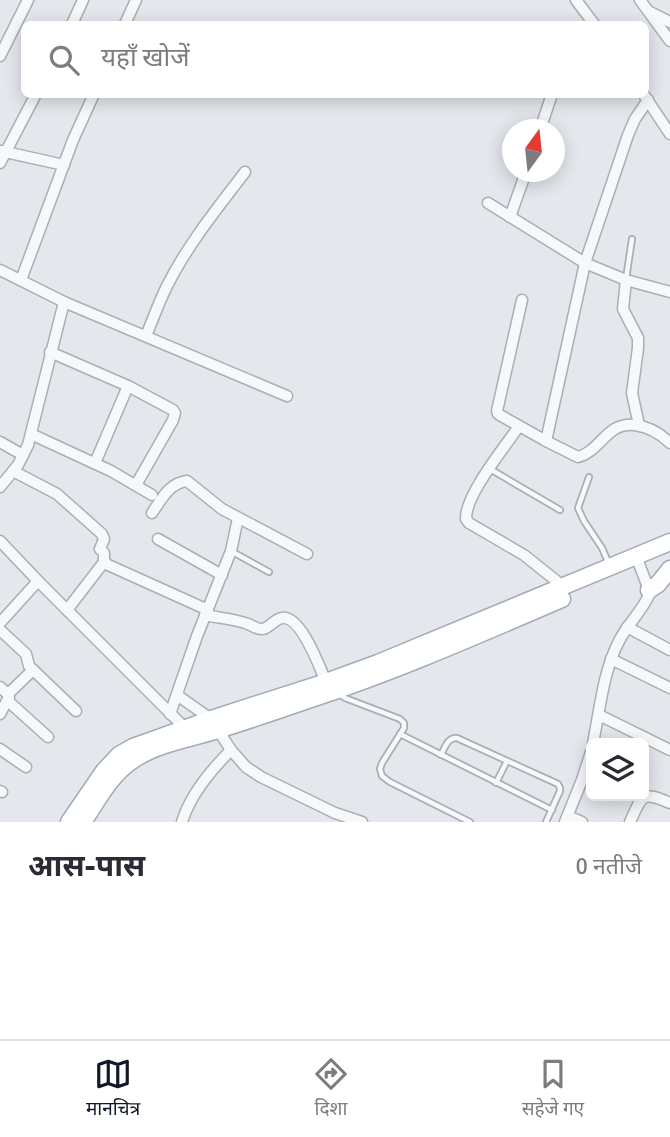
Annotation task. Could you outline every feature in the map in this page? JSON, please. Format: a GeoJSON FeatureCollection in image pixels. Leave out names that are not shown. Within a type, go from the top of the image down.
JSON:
{"type":"FeatureCollection","features":[{"type":"Feature","properties":{"kind":"main road"},"geometry":{"type":"LineString","coordinates":[[69,822],[104,771],[119,755],[134,747],[430,656],[638,561],[670,542]]}},
{"type":"Feature","properties":{"kind":"main road"},"geometry":{"type":"LineString","coordinates":[[331,687],[378,663],[611,567],[670,552]]}},
{"type":"Feature","properties":{"kind":"main road"},"geometry":{"type":"LineString","coordinates":[[649,590],[658,584],[670,569]]}},
{"type":"Feature","properties":{"kind":"main road"},"geometry":{"type":"LineString","coordinates":[[83,822],[110,780],[130,761],[189,732]]}},
{"type":"Feature","properties":{"kind":"street"},"geometry":{"type":"LineString","coordinates":[[0,56],[29,0]]}},
{"type":"Feature","properties":{"kind":"street"},"geometry":{"type":"LineString","coordinates":[[73,21],[83,0]]}},
{"type":"Feature","properties":{"kind":"street"},"geometry":{"type":"LineString","coordinates":[[126,21],[136,0]]}},
{"type":"Feature","properties":{"kind":"street"},"geometry":{"type":"LineString","coordinates":[[576,0],[592,21]]}},
{"type":"Feature","properties":{"kind":"street"},"geometry":{"type":"LineString","coordinates":[[640,0],[670,41]]}},
{"type":"Feature","properties":{"kind":"street"},"geometry":{"type":"LineString","coordinates":[[650,12],[670,22]]}},
{"type":"Feature","properties":{"kind":"street"},"geometry":{"type":"LineString","coordinates":[[583,21],[586,14]]}},
{"type":"Feature","properties":{"kind":"street"},"geometry":{"type":"LineString","coordinates":[[0,163],[3,151],[34,98]]}},
{"type":"Feature","properties":{"kind":"street"},"geometry":{"type":"LineString","coordinates":[[20,279],[91,98]]}},
{"type":"Feature","properties":{"kind":"street"},"geometry":{"type":"LineString","coordinates":[[544,119],[551,98]]}},
{"type":"Feature","properties":{"kind":"street"},"geometry":{"type":"LineString","coordinates":[[545,441],[585,263],[628,135],[645,98]]}},
{"type":"Feature","properties":{"kind":"street"},"geometry":{"type":"LineString","coordinates":[[647,98],[670,134]]}},
{"type":"Feature","properties":{"kind":"street"},"geometry":{"type":"LineString","coordinates":[[3,151],[64,165]]}},
{"type":"Feature","properties":{"kind":"street"},"geometry":{"type":"LineString","coordinates":[[146,336],[164,292],[182,260],[202,228],[245,172]]}},
{"type":"Feature","properties":{"kind":"street"},"geometry":{"type":"LineString","coordinates":[[510,217],[522,182]]}},
{"type":"Feature","properties":{"kind":"street"},"geometry":{"type":"LineString","coordinates":[[488,204],[585,263],[626,280],[670,292]]}},
{"type":"Feature","properties":{"kind":"street"},"geometry":{"type":"LineString","coordinates":[[0,270],[64,302],[287,396]]}},
{"type":"Feature","properties":{"kind":"street"},"geometry":{"type":"LineString","coordinates":[[626,280],[623,309],[638,338],[632,393],[639,425]]}},
{"type":"Feature","properties":{"kind":"street"},"geometry":{"type":"LineString","coordinates":[[522,300],[497,411],[501,417],[573,456],[582,456],[621,425],[639,425],[651,429],[670,443]]}},
{"type":"Feature","properties":{"kind":"street"},"geometry":{"type":"LineString","coordinates":[[0,487],[23,455],[31,434],[64,302]]}},
{"type":"Feature","properties":{"kind":"street"},"geometry":{"type":"LineString","coordinates":[[50,352],[128,386],[175,413],[136,485]]}},
{"type":"Feature","properties":{"kind":"street"},"geometry":{"type":"LineString","coordinates":[[95,463],[128,386]]}},
{"type":"Feature","properties":{"kind":"street"},"geometry":{"type":"LineString","coordinates":[[519,426],[489,469],[468,508],[466,519],[524,555],[564,587]]}},
{"type":"Feature","properties":{"kind":"street"},"geometry":{"type":"LineString","coordinates":[[31,434],[95,463],[152,495]]}},
{"type":"Feature","properties":{"kind":"street"},"geometry":{"type":"LineString","coordinates":[[0,442],[23,455]]}},
{"type":"Feature","properties":{"kind":"street"},"geometry":{"type":"LineString","coordinates":[[13,471],[57,494],[102,534],[104,539],[100,549],[104,553],[104,562],[66,610]]}},
{"type":"Feature","properties":{"kind":"street"},"geometry":{"type":"LineString","coordinates":[[152,513],[173,486],[187,481],[214,504],[307,554]]}},
{"type":"Feature","properties":{"kind":"street"},"geometry":{"type":"LineString","coordinates":[[170,714],[222,575],[238,518]]}},
{"type":"Feature","properties":{"kind":"street"},"geometry":{"type":"LineString","coordinates":[[158,539],[222,575]]}},
{"type":"Feature","properties":{"kind":"street"},"geometry":{"type":"LineString","coordinates":[[0,541],[189,732]]}},
{"type":"Feature","properties":{"kind":"street"},"geometry":{"type":"LineString","coordinates":[[594,738],[611,659],[627,627],[648,599],[649,590],[638,561]]}},
{"type":"Feature","properties":{"kind":"street"},"geometry":{"type":"LineString","coordinates":[[104,562],[206,612],[260,629],[282,618],[290,620],[308,640],[331,687]]}},
{"type":"Feature","properties":{"kind":"street"},"geometry":{"type":"LineString","coordinates":[[2,615],[38,581]]}},
{"type":"Feature","properties":{"kind":"street"},"geometry":{"type":"LineString","coordinates":[[627,627],[670,650]]}},
{"type":"Feature","properties":{"kind":"street"},"geometry":{"type":"LineString","coordinates":[[0,629],[23,650],[29,666],[76,711]]}},
{"type":"Feature","properties":{"kind":"street"},"geometry":{"type":"LineString","coordinates":[[611,659],[670,688]]}},
{"type":"Feature","properties":{"kind":"street"},"geometry":{"type":"LineString","coordinates":[[0,714],[5,694],[33,670]]}},
{"type":"Feature","properties":{"kind":"street"},"geometry":{"type":"LineString","coordinates":[[5,694],[48,737]]}},
{"type":"Feature","properties":{"kind":"street"},"geometry":{"type":"LineString","coordinates":[[177,695],[215,724],[231,750],[246,767],[334,818],[362,822]]}},
{"type":"Feature","properties":{"kind":"street"},"geometry":{"type":"LineString","coordinates":[[599,715],[670,750]]}},
{"type":"Feature","properties":{"kind":"street"},"geometry":{"type":"LineString","coordinates":[[0,749],[26,767]]}},
{"type":"Feature","properties":{"kind":"street"},"geometry":{"type":"LineString","coordinates":[[182,822],[204,781],[216,764],[231,750]]}},
{"type":"Feature","properties":{"kind":"street"},"geometry":{"type":"LineString","coordinates":[[582,822],[566,819],[586,765]]}},
{"type":"Feature","properties":{"kind":"street"},"geometry":{"type":"LineString","coordinates":[[629,822],[644,796],[657,797],[670,803]]}},
{"type":"Feature","properties":{"kind":"lane"},"geometry":{"type":"LineString","coordinates":[[626,280],[632,239]]}},
{"type":"Feature","properties":{"kind":"lane"},"geometry":{"type":"LineString","coordinates":[[489,469],[561,510]]}},
{"type":"Feature","properties":{"kind":"lane"},"geometry":{"type":"LineString","coordinates":[[589,477],[579,502],[580,513],[598,540],[611,567]]}},
{"type":"Feature","properties":{"kind":"lane"},"geometry":{"type":"LineString","coordinates":[[230,551],[269,572]]}},
{"type":"Feature","properties":{"kind":"lane"},"geometry":{"type":"LineString","coordinates":[[331,687],[345,698],[400,719],[404,723],[404,728],[382,763],[382,776],[470,822]]}},
{"type":"Feature","properties":{"kind":"lane"},"geometry":{"type":"LineString","coordinates":[[400,734],[552,810]]}},
{"type":"Feature","properties":{"kind":"lane"},"geometry":{"type":"LineString","coordinates":[[441,755],[449,739],[453,737],[558,784],[560,791],[546,822]]}},
{"type":"Feature","properties":{"kind":"lane"},"geometry":{"type":"LineString","coordinates":[[496,783],[508,761]]}}]}
